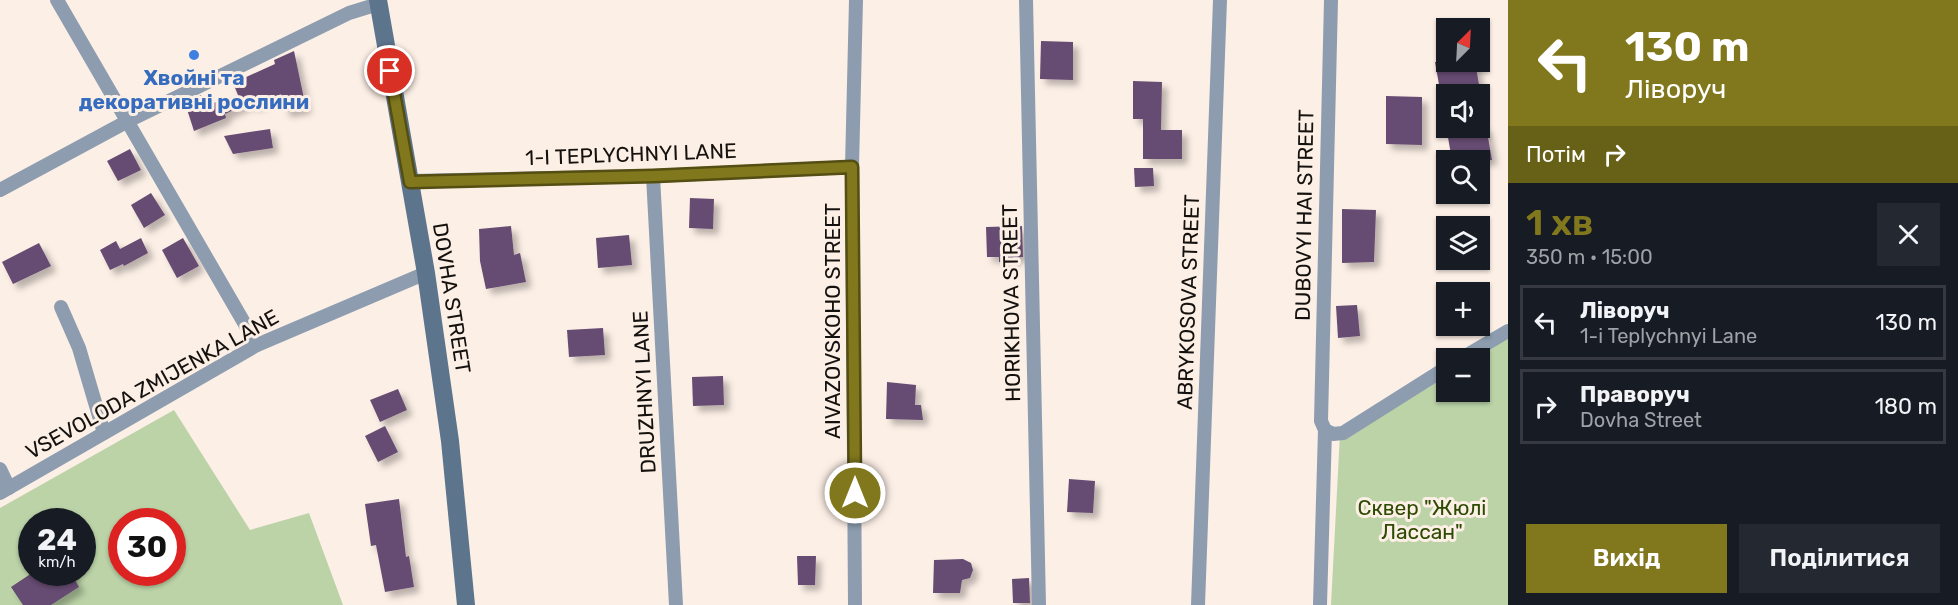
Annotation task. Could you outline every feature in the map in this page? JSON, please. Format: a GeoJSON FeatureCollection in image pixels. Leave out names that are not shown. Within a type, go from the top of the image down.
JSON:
{"type":"FeatureCollection","features":[{"type":"Feature","properties":{"kind":"street"},"geometry":{"type":"LineString","coordinates":[[57,0],[257,345]]}},
{"type":"Feature","properties":{"kind":"street","name":"AIVAZOVSKOHO STREET"},"geometry":{"type":"LineString","coordinates":[[855,605],[852,167],[856,0]]}},
{"type":"Feature","properties":{"kind":"street","name":"HORIKHOVA STREET"},"geometry":{"type":"LineString","coordinates":[[1026,0],[1039,605]]}},
{"type":"Feature","properties":{"kind":"street","name":"ABRYKOSOVA STREET"},"geometry":{"type":"LineString","coordinates":[[1198,605],[1220,0]]}},
{"type":"Feature","properties":{"kind":"street","name":"DUBOVYI HAI STREET"},"geometry":{"type":"LineString","coordinates":[[1320,605],[1325,430],[1321,421],[1321,409],[1330,0]]}},
{"type":"Feature","properties":{"kind":"street"},"geometry":{"type":"LineString","coordinates":[[0,190],[128,121],[349,13],[378,2]]}},
{"type":"Feature","properties":{"kind":"street","name":"DOVHA STREET"},"geometry":{"type":"LineString","coordinates":[[378,2],[426,273],[450,441],[466,605]]}},
{"type":"Feature","properties":{"kind":"street","name":"1-I TEPLYCHNYI LANE"},"geometry":{"type":"LineString","coordinates":[[410,182],[653,176],[852,167]]}},
{"type":"Feature","properties":{"kind":"street","name":"DRUZHNYI LANE"},"geometry":{"type":"LineString","coordinates":[[653,176],[676,605]]}},
{"type":"Feature","properties":{"kind":"street","name":"VSEVOLODA ZMIJENKA LANE"},"geometry":{"type":"LineString","coordinates":[[4,490],[257,345],[426,273]]}},
{"type":"Feature","properties":{"kind":"street"},"geometry":{"type":"LineString","coordinates":[[61,307],[79,348],[104,433]]}},
{"type":"Feature","properties":{"kind":"street"},"geometry":{"type":"LineString","coordinates":[[1479,348],[1508,331]]}},
{"type":"Feature","properties":{"kind":"street"},"geometry":{"type":"LineString","coordinates":[[1325,430],[1334,434],[1343,432],[1436,374]]}},
{"type":"Feature","properties":{"kind":"street"},"geometry":{"type":"LineString","coordinates":[[0,470],[4,490]]}},
{"type":"Feature","properties":{"kind":"green space","name":"Сквер \"Жюлі Лассан\""},"geometry":{"type":"Polygon","coordinates":[[[1508,337],[1508,605],[1331,605],[1340,434],[1436,379],[1436,402],[1490,402],[1489,348],[1508,337]]]}},
{"type":"Feature","properties":{"kind":"green space"},"geometry":{"type":"Polygon","coordinates":[[[174,410],[250,530],[309,513],[343,605],[0,605],[0,508],[174,410]]]}},
{"type":"Feature","properties":{"kind":"building"},"geometry":{"type":"Polygon","coordinates":[[[1041,41],[1073,42],[1073,80],[1040,79],[1041,41]]]}},
{"type":"Feature","properties":{"kind":"building"},"geometry":{"type":"Polygon","coordinates":[[[294,51],[306,108],[285,112],[281,94],[253,106],[251,102],[225,114],[226,118],[194,131],[185,103],[201,95],[204,106],[238,95],[233,83],[275,64],[274,60],[294,51]]]}},
{"type":"Feature","properties":{"kind":"building"},"geometry":{"type":"Polygon","coordinates":[[[1437,72],[1477,72],[1479,84],[1439,84],[1437,72]]]}},
{"type":"Feature","properties":{"kind":"building"},"geometry":{"type":"Polygon","coordinates":[[[1133,81],[1162,82],[1161,130],[1182,130],[1182,159],[1143,159],[1143,119],[1133,119],[1133,81]]]}},
{"type":"Feature","properties":{"kind":"building"},"geometry":{"type":"Polygon","coordinates":[[[1386,96],[1422,97],[1422,145],[1386,144],[1386,96]]]}},
{"type":"Feature","properties":{"kind":"building"},"geometry":{"type":"Polygon","coordinates":[[[270,129],[273,148],[233,154],[224,136],[270,129]]]}},
{"type":"Feature","properties":{"kind":"building"},"geometry":{"type":"Polygon","coordinates":[[[1448,138],[1488,138],[1492,160],[1490,160],[1490,150],[1450,150],[1448,138]]]}},
{"type":"Feature","properties":{"kind":"building"},"geometry":{"type":"Polygon","coordinates":[[[130,149],[141,170],[118,181],[107,161],[130,149]]]}},
{"type":"Feature","properties":{"kind":"building"},"geometry":{"type":"Polygon","coordinates":[[[1134,168],[1153,168],[1154,186],[1135,187],[1134,168]]]}},
{"type":"Feature","properties":{"kind":"building"},"geometry":{"type":"Polygon","coordinates":[[[151,193],[165,215],[144,228],[131,205],[151,193]]]}},
{"type":"Feature","properties":{"kind":"building"},"geometry":{"type":"Polygon","coordinates":[[[690,198],[714,199],[713,229],[689,228],[690,198]]]}},
{"type":"Feature","properties":{"kind":"building"},"geometry":{"type":"Polygon","coordinates":[[[1342,209],[1376,210],[1374,262],[1342,263],[1342,209]]]}},
{"type":"Feature","properties":{"kind":"building"},"geometry":{"type":"Polygon","coordinates":[[[511,226],[514,255],[520,253],[526,282],[486,289],[480,261],[479,229],[511,226]]]}},
{"type":"Feature","properties":{"kind":"building"},"geometry":{"type":"Polygon","coordinates":[[[1022,226],[1023,257],[1013,257],[1013,262],[999,262],[999,257],[987,257],[986,227],[1022,226]]]}},
{"type":"Feature","properties":{"kind":"building"},"geometry":{"type":"Polygon","coordinates":[[[629,235],[632,265],[598,268],[596,238],[629,235]]]}},
{"type":"Feature","properties":{"kind":"building"},"geometry":{"type":"Polygon","coordinates":[[[141,238],[148,253],[124,266],[123,264],[110,270],[100,250],[116,241],[120,249],[141,238]]]}},
{"type":"Feature","properties":{"kind":"building"},"geometry":{"type":"Polygon","coordinates":[[[183,238],[199,266],[177,278],[162,250],[183,238]]]}},
{"type":"Feature","properties":{"kind":"building"},"geometry":{"type":"Polygon","coordinates":[[[39,243],[51,266],[13,284],[2,262],[39,243]]]}},
{"type":"Feature","properties":{"kind":"building"},"geometry":{"type":"Polygon","coordinates":[[[1357,305],[1360,336],[1338,338],[1336,306],[1357,305]]]}},
{"type":"Feature","properties":{"kind":"building"},"geometry":{"type":"Polygon","coordinates":[[[603,328],[605,355],[569,357],[567,330],[603,328]]]}},
{"type":"Feature","properties":{"kind":"building"},"geometry":{"type":"Polygon","coordinates":[[[723,376],[724,405],[693,406],[692,377],[723,376]]]}},
{"type":"Feature","properties":{"kind":"building"},"geometry":{"type":"Polygon","coordinates":[[[887,382],[916,385],[915,405],[921,405],[923,420],[886,419],[887,382]]]}},
{"type":"Feature","properties":{"kind":"building"},"geometry":{"type":"Polygon","coordinates":[[[398,389],[407,410],[380,422],[370,400],[398,389]]]}},
{"type":"Feature","properties":{"kind":"building"},"geometry":{"type":"Polygon","coordinates":[[[385,426],[398,452],[378,462],[365,436],[385,426]]]}},
{"type":"Feature","properties":{"kind":"building"},"geometry":{"type":"Polygon","coordinates":[[[1069,479],[1095,481],[1093,513],[1067,512],[1069,479]]]}},
{"type":"Feature","properties":{"kind":"building"},"geometry":{"type":"Polygon","coordinates":[[[399,499],[406,557],[409,556],[414,587],[385,592],[376,545],[371,546],[365,504],[399,499]]]}},
{"type":"Feature","properties":{"kind":"building"},"geometry":{"type":"Polygon","coordinates":[[[797,556],[816,556],[815,585],[798,585],[797,556]]]}},
{"type":"Feature","properties":{"kind":"building"},"geometry":{"type":"Polygon","coordinates":[[[963,559],[971,563],[973,570],[970,578],[962,580],[960,593],[933,593],[934,560],[963,559]]]}},
{"type":"Feature","properties":{"kind":"building"},"geometry":{"type":"Polygon","coordinates":[[[1029,578],[1030,603],[1013,603],[1012,579],[1029,578]]]}},
{"type":"Feature","properties":{"kind":"building"},"geometry":{"type":"Polygon","coordinates":[[[18,582],[18,586],[79,587],[51,605],[23,605],[11,587],[18,582]]]}},
{"type":"Feature","properties":{"kind":"place","name":"Хвойні та декоративні рослини"},"geometry":{"type":"Point","coordinates":[194,55]}},
{"type":"Feature","properties":{"kind":"route"},"geometry":{"type":"LineString","coordinates":[[390,71],[410,182],[653,176],[852,167],[855,493]]}}]}
